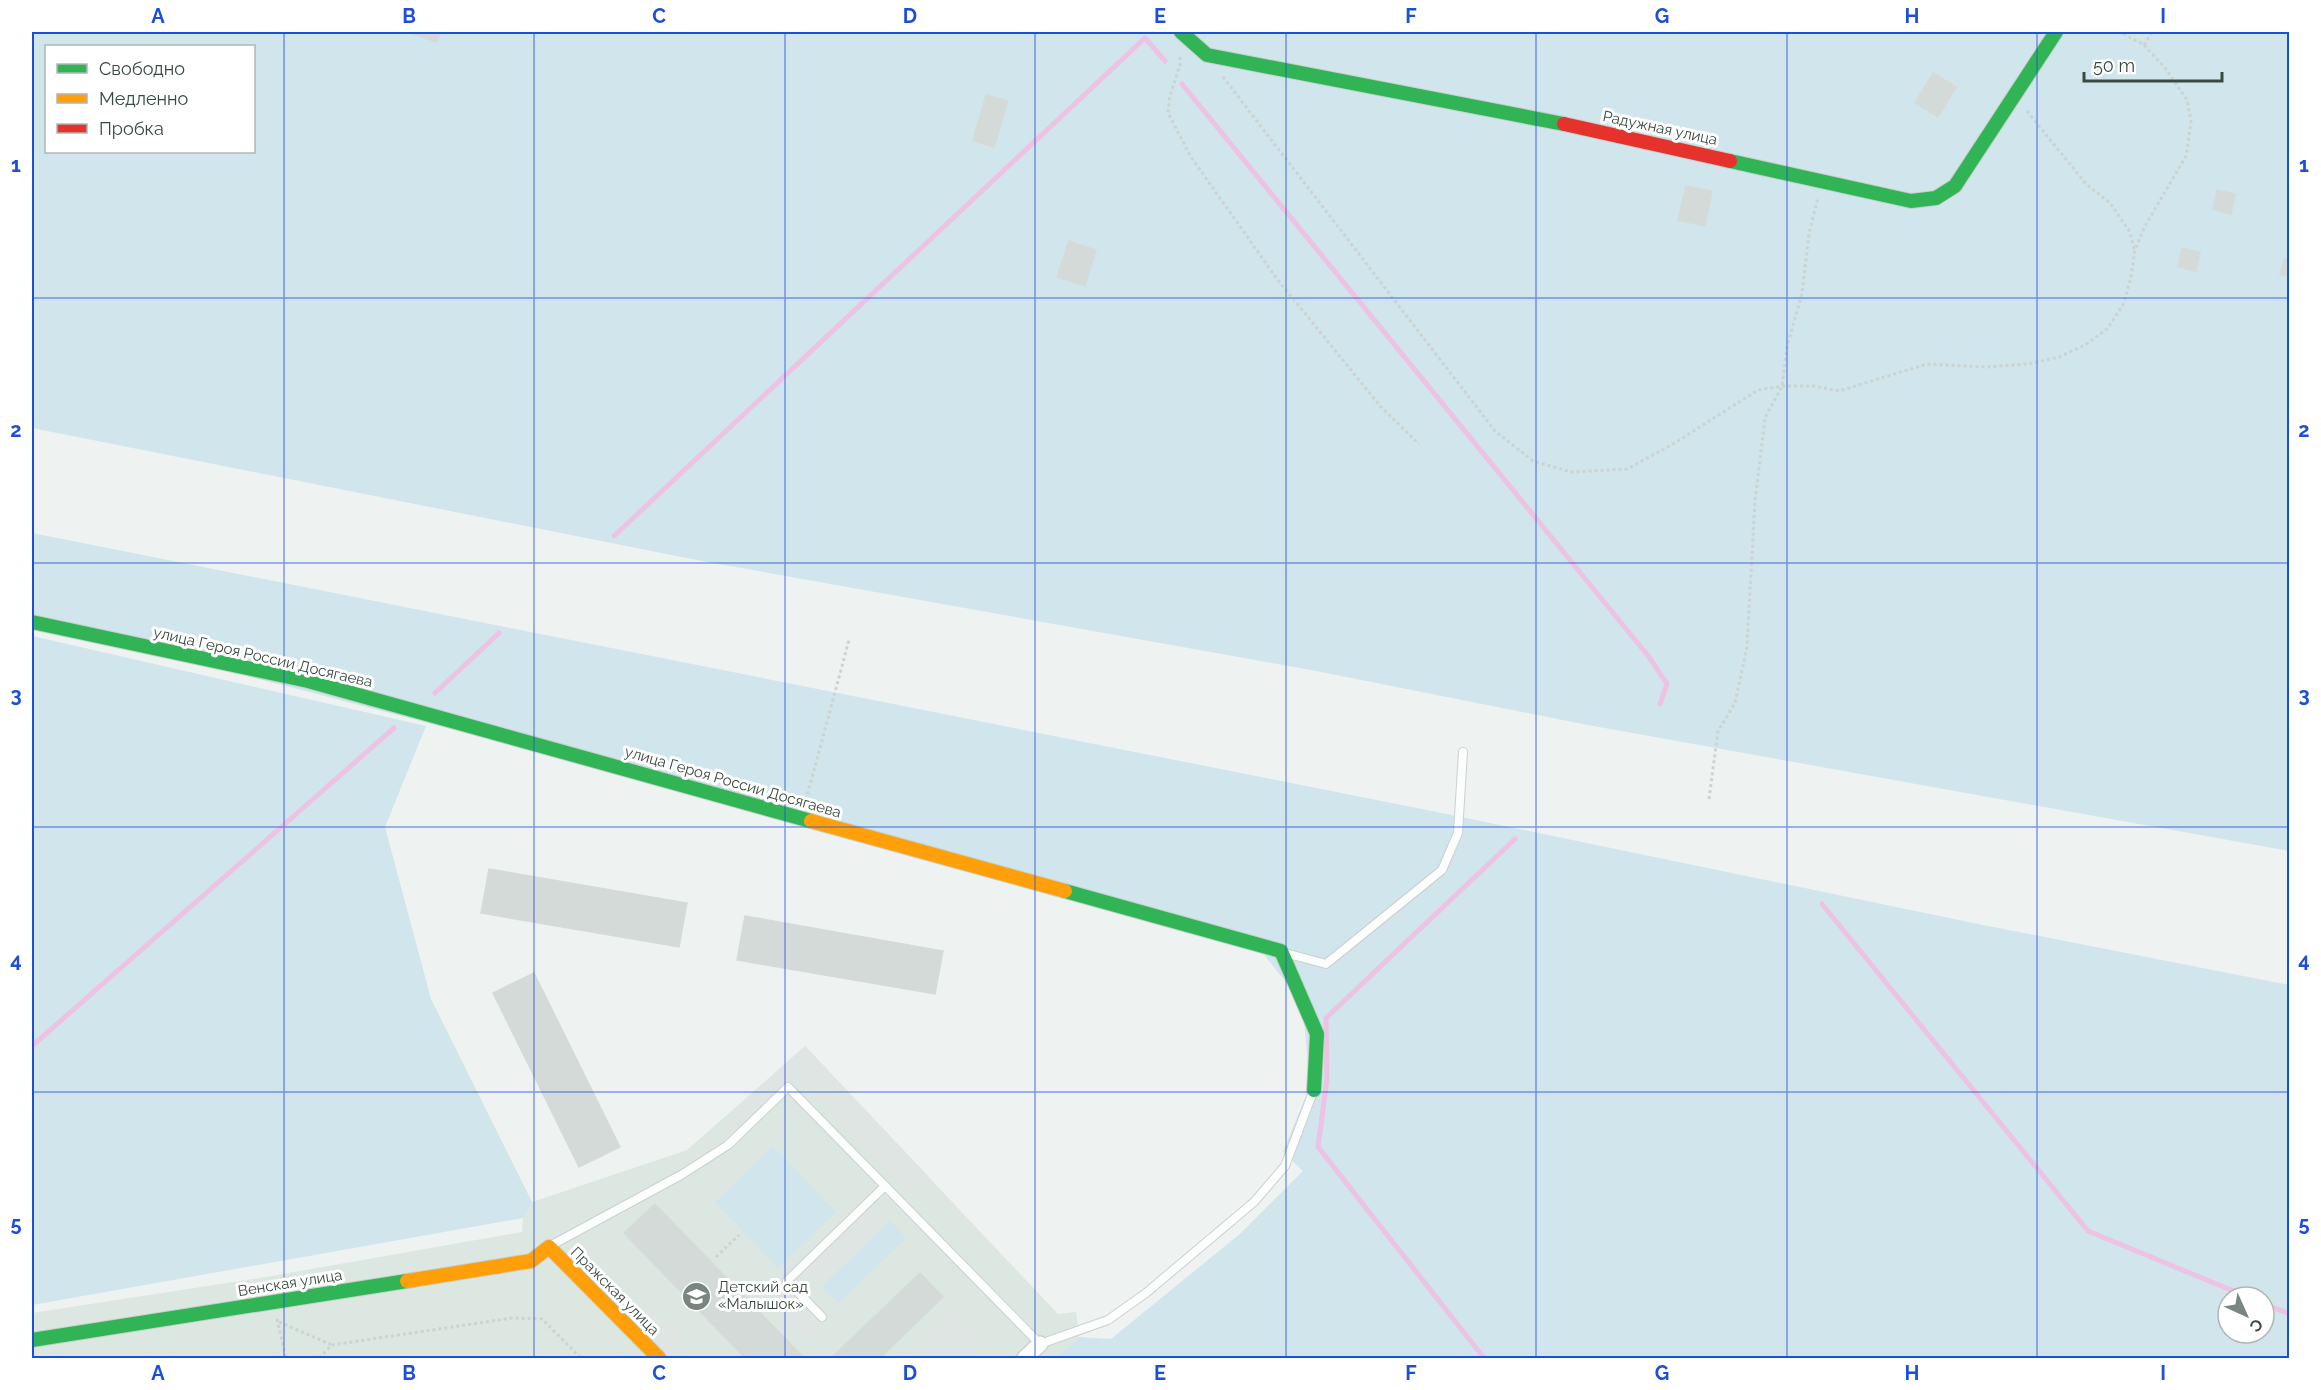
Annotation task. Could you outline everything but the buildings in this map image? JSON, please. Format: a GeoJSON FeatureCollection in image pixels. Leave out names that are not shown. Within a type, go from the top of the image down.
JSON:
{"type":"FeatureCollection","features":[{"type":"Feature","properties":{"kind":"street"},"geometry":{"type":"LineString","coordinates":[[1181,32],[1207,55]]}},
{"type":"Feature","properties":{"kind":"street","name":"Радужная улица"},"geometry":{"type":"LineString","coordinates":[[1207,55],[1584,128],[1911,201],[1936,198],[1955,186],[2056,32]]}},
{"type":"Feature","properties":{"kind":"street","name":"улица Героя России Досягаева"},"geometry":{"type":"LineString","coordinates":[[32,622],[308,681],[1281,951]]}},
{"type":"Feature","properties":{"kind":"street"},"geometry":{"type":"LineString","coordinates":[[1281,951],[1317,1034],[1314,1090]]}},
{"type":"Feature","properties":{"kind":"street","name":"Венская улица"},"geometry":{"type":"LineString","coordinates":[[32,1340],[531,1261],[549,1247]]}},
{"type":"Feature","properties":{"kind":"street","name":"Пражская улица"},"geometry":{"type":"LineString","coordinates":[[549,1247],[659,1359]]}},
{"type":"Feature","properties":{"kind":"street"},"geometry":{"type":"LineString","coordinates":[[1025,1359],[1040,1344]]}},
{"type":"Feature","properties":{"kind":"lane"},"geometry":{"type":"LineString","coordinates":[[1281,951],[1326,964],[1442,870],[1458,832],[1463,752]]}},
{"type":"Feature","properties":{"kind":"lane"},"geometry":{"type":"LineString","coordinates":[[549,1247],[681,1175],[728,1145],[788,1087],[1040,1344],[1108,1320],[1146,1293],[1254,1202],[1285,1166],[1314,1090]]}},
{"type":"Feature","properties":{"kind":"lane"},"geometry":{"type":"LineString","coordinates":[[822,1317],[787,1281],[885,1186]]}},
{"type":"Feature","properties":{"kind":"path"},"geometry":{"type":"LineString","coordinates":[[1207,55],[1495,431],[1533,461],[1571,472],[1627,469],[1673,444],[1758,390],[1782,386],[1814,386],[1839,391],[1927,364],[1987,367],[2028,364],[2059,357],[2085,345],[2107,329],[2123,305],[2131,277],[2135,250],[2145,226],[2186,156],[2191,122],[2187,100],[2166,69],[2144,45],[2120,32]]}},
{"type":"Feature","properties":{"kind":"path"},"geometry":{"type":"LineString","coordinates":[[2144,45],[2152,32]]}},
{"type":"Feature","properties":{"kind":"path"},"geometry":{"type":"LineString","coordinates":[[1180,48],[1180,65],[1170,96],[1168,113],[1191,157],[1277,279],[1381,407],[1419,444]]}},
{"type":"Feature","properties":{"kind":"path"},"geometry":{"type":"LineString","coordinates":[[2015,94],[2086,184],[2110,203],[2130,232],[2135,250]]}},
{"type":"Feature","properties":{"kind":"path"},"geometry":{"type":"LineString","coordinates":[[1709,799],[1718,731],[1735,703],[1747,647],[1755,501],[1765,418],[1782,386],[1787,347],[1802,293],[1809,233],[1823,181]]}},
{"type":"Feature","properties":{"kind":"path"},"geometry":{"type":"LineString","coordinates":[[801,818],[849,639]]}},
{"type":"Feature","properties":{"kind":"path"},"geometry":{"type":"LineString","coordinates":[[716,1257],[739,1234]]}},
{"type":"Feature","properties":{"kind":"path"},"geometry":{"type":"LineString","coordinates":[[278,1321],[332,1345],[512,1318],[542,1319],[581,1359]]}},
{"type":"Feature","properties":{"kind":"path"},"geometry":{"type":"LineString","coordinates":[[319,1359],[332,1345]]}},
{"type":"Feature","properties":{"kind":"shaded area"},"geometry":{"type":"Polygon","coordinates":[[[32,32],[2289,32],[2289,851],[1588,725],[1311,670],[702,561],[32,428],[32,32]]]}},
{"type":"Feature","properties":{"kind":"shaded area"},"geometry":{"type":"Polygon","coordinates":[[[32,533],[1432,811],[1983,925],[2289,985],[2289,1358],[1056,1358],[1079,1337],[1111,1339],[1241,1233],[1303,1171],[1283,1152],[1310,1086],[1304,1020],[1289,986],[1265,956],[1270,942],[32,620],[32,533]]]}},
{"type":"Feature","properties":{"kind":"shaded area"},"geometry":{"type":"Polygon","coordinates":[[[32,636],[426,726],[385,827],[431,999],[532,1202],[523,1218],[32,1305],[32,636]]]}},
{"type":"Feature","properties":{"kind":"shaded area"},"geometry":{"type":"Polygon","coordinates":[[[805,1046],[1058,1314],[1076,1312],[1079,1337],[1056,1358],[32,1358],[32,1313],[260,1278],[522,1232],[523,1218],[532,1202],[687,1150],[805,1046]]]}},
{"type":"Feature","properties":{"kind":"shaded area"},"geometry":{"type":"Polygon","coordinates":[[[805,1046],[929,1177],[912,1194],[794,1075],[734,1133],[724,1123],[805,1046]]]}},
{"type":"Feature","properties":{"kind":"shaded area"},"geometry":{"type":"Polygon","coordinates":[[[773,1146],[836,1212],[778,1268],[715,1202],[773,1146]]]}},
{"type":"Feature","properties":{"kind":"shaded area"},"geometry":{"type":"Polygon","coordinates":[[[871,1206],[884,1219],[818,1282],[805,1269],[871,1206]]]}},
{"type":"Feature","properties":{"kind":"shaded area"},"geometry":{"type":"Polygon","coordinates":[[[890,1221],[906,1238],[838,1303],[822,1286],[890,1221]]]}},
{"type":"Feature","properties":{"kind":"shaded area"},"geometry":{"type":"Polygon","coordinates":[[[583,1251],[633,1302],[668,1326],[699,1358],[670,1358],[573,1260],[583,1251]]]}},
{"type":"Feature","properties":{"kind":"shaded area"},"geometry":{"type":"Polygon","coordinates":[[[782,1287],[823,1329],[809,1342],[769,1300],[782,1287]]]}},
{"type":"Feature","properties":{"kind":"shaded area"},"geometry":{"type":"Polygon","coordinates":[[[955,1310],[986,1343],[970,1358],[905,1358],[955,1310]]]}},
{"type":"Feature","properties":{"kind":"waterway"},"geometry":{"type":"LineString","coordinates":[[614,536],[1145,38],[1165,61]]}},
{"type":"Feature","properties":{"kind":"waterway"},"geometry":{"type":"LineString","coordinates":[[1182,84],[1649,657],[1667,684],[1660,704]]}},
{"type":"Feature","properties":{"kind":"waterway"},"geometry":{"type":"LineString","coordinates":[[435,693],[499,633]]}},
{"type":"Feature","properties":{"kind":"waterway"},"geometry":{"type":"LineString","coordinates":[[32,1046],[394,728]]}},
{"type":"Feature","properties":{"kind":"waterway"},"geometry":{"type":"LineString","coordinates":[[1484,1358],[1318,1147],[1327,1079],[1326,1018],[1515,839]]}},
{"type":"Feature","properties":{"kind":"waterway"},"geometry":{"type":"LineString","coordinates":[[1822,904],[2088,1231],[2219,1285]]}},
{"type":"Feature","properties":{"kind":"waterway"},"geometry":{"type":"LineString","coordinates":[[2276,1309],[2290,1314]]}},
{"type":"Feature","properties":{"kind":"traffic: fast"},"geometry":{"type":"LineString","coordinates":[[1181,32],[1207,55],[1564,124]]}},
{"type":"Feature","properties":{"kind":"traffic: fast"},"geometry":{"type":"LineString","coordinates":[[1730,161],[1911,201],[1936,198],[1955,186],[2056,32]]}},
{"type":"Feature","properties":{"kind":"traffic: fast"},"geometry":{"type":"LineString","coordinates":[[32,622],[308,681],[811,821]]}},
{"type":"Feature","properties":{"kind":"traffic: fast"},"geometry":{"type":"LineString","coordinates":[[1065,891],[1281,951],[1317,1034],[1314,1090]]}},
{"type":"Feature","properties":{"kind":"traffic: fast"},"geometry":{"type":"LineString","coordinates":[[32,1340],[407,1281]]}},
{"type":"Feature","properties":{"kind":"traffic: slow"},"geometry":{"type":"LineString","coordinates":[[811,821],[1065,891]]}},
{"type":"Feature","properties":{"kind":"traffic: slow"},"geometry":{"type":"LineString","coordinates":[[407,1281],[531,1261],[549,1247],[659,1358]]}},
{"type":"Feature","properties":{"kind":"traffic: jam"},"geometry":{"type":"LineString","coordinates":[[1564,124],[1730,161]]}},
{"type":"Feature","properties":{"kind":"place","name":"Детский сад «Малышок»"},"geometry":{"type":"Point","coordinates":[697,1296]}}]}
